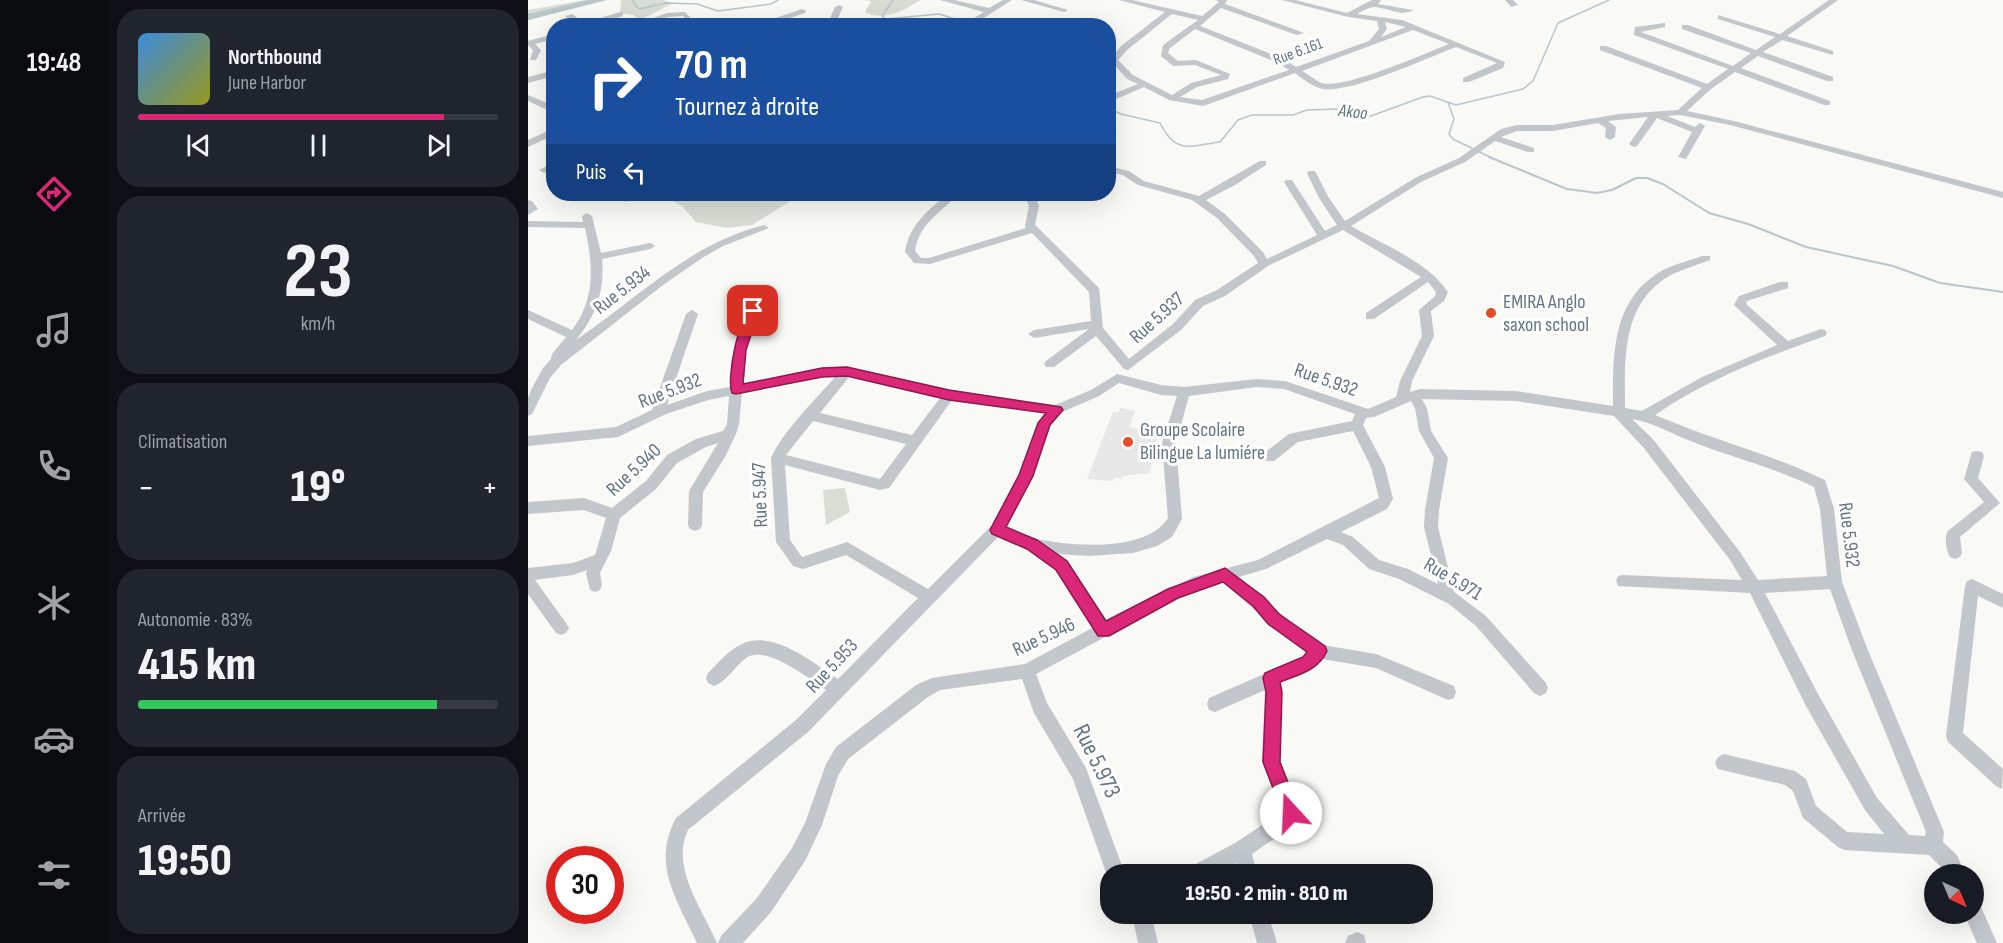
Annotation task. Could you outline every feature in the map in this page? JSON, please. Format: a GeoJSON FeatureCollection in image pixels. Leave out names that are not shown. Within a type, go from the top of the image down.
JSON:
{"type":"FeatureCollection","features":[{"type":"Feature","properties":{"kind":"street"},"geometry":{"type":"LineString","coordinates":[[944,0],[991,11]]}},
{"type":"Feature","properties":{"kind":"street"},"geometry":{"type":"LineString","coordinates":[[979,18],[1008,0]]}},
{"type":"Feature","properties":{"kind":"street"},"geometry":{"type":"LineString","coordinates":[[1025,0],[1064,10]]}},
{"type":"Feature","properties":{"kind":"street"},"geometry":{"type":"LineString","coordinates":[[1123,0],[1204,19]]}},
{"type":"Feature","properties":{"kind":"street"},"geometry":{"type":"LineString","coordinates":[[1286,0],[1348,15],[1399,22],[1501,62],[1500,66],[1466,80]]}},
{"type":"Feature","properties":{"kind":"street"},"geometry":{"type":"LineString","coordinates":[[1680,112],[1708,87],[1834,0]]}},
{"type":"Feature","properties":{"kind":"street"},"geometry":{"type":"LineString","coordinates":[[1116,62],[1125,74],[1172,98],[1194,85],[1227,75],[1196,62],[1176,64],[1164,54],[1166,47],[1204,19],[1222,2],[1300,33]]}},
{"type":"Feature","properties":{"kind":"street"},"geometry":{"type":"LineString","coordinates":[[1348,15],[1375,3],[1395,10],[1409,10]]}},
{"type":"Feature","properties":{"kind":"street"},"geometry":{"type":"LineString","coordinates":[[834,18],[839,8]]}},
{"type":"Feature","properties":{"kind":"street"},"geometry":{"type":"LineString","coordinates":[[781,18],[802,11]]}},
{"type":"Feature","properties":{"kind":"street"},"geometry":{"type":"LineString","coordinates":[[1116,56],[1170,12]]}},
{"type":"Feature","properties":{"kind":"street"},"geometry":{"type":"LineString","coordinates":[[608,18],[620,14]]}},
{"type":"Feature","properties":{"kind":"street"},"geometry":{"type":"LineString","coordinates":[[658,18],[686,14],[689,18]]}},
{"type":"Feature","properties":{"kind":"street"},"geometry":{"type":"LineString","coordinates":[[1721,17],[1830,53]]}},
{"type":"Feature","properties":{"kind":"street"},"geometry":{"type":"LineString","coordinates":[[1372,43],[1383,29],[1380,19]]}},
{"type":"Feature","properties":{"kind":"street"},"geometry":{"type":"LineString","coordinates":[[1194,26],[1297,69],[1321,86],[1335,87],[1455,45]]}},
{"type":"Feature","properties":{"kind":"street"},"geometry":{"type":"LineString","coordinates":[[1662,26],[1638,29],[1637,33],[1827,103]]}},
{"type":"Feature","properties":{"kind":"street"},"geometry":{"type":"LineString","coordinates":[[1685,27],[1830,79]]}},
{"type":"Feature","properties":{"kind":"street","name":"Rue 6.161"},"geometry":{"type":"LineString","coordinates":[[1172,98],[1208,102],[1411,28]]}},
{"type":"Feature","properties":{"kind":"street"},"geometry":{"type":"LineString","coordinates":[[529,43],[546,38]]}},
{"type":"Feature","properties":{"kind":"street"},"geometry":{"type":"LineString","coordinates":[[529,43],[537,50],[533,58]]}},
{"type":"Feature","properties":{"kind":"street"},"geometry":{"type":"LineString","coordinates":[[1603,48],[1708,87]]}},
{"type":"Feature","properties":{"kind":"street"},"geometry":{"type":"LineString","coordinates":[[528,80],[546,75]]}},
{"type":"Feature","properties":{"kind":"street"},"geometry":{"type":"LineString","coordinates":[[1116,96],[1145,84]]}},
{"type":"Feature","properties":{"kind":"street"},"geometry":{"type":"LineString","coordinates":[[528,98],[546,107]]}},
{"type":"Feature","properties":{"kind":"street"},"geometry":{"type":"LineString","coordinates":[[528,111],[541,105]]}},
{"type":"Feature","properties":{"kind":"street"},"geometry":{"type":"LineString","coordinates":[[1680,112],[1731,123],[2003,195]]}},
{"type":"Feature","properties":{"kind":"street","name":"Rue 5.937"},"geometry":{"type":"LineString","coordinates":[[1096,326],[1128,366],[1177,327],[1199,303],[1221,294],[1264,264],[1363,216],[1418,180],[1462,160],[1504,131],[1517,128],[1553,128],[1680,112]]}},
{"type":"Feature","properties":{"kind":"street"},"geometry":{"type":"LineString","coordinates":[[1634,144],[1655,114],[1697,131]]}},
{"type":"Feature","properties":{"kind":"street"},"geometry":{"type":"LineString","coordinates":[[1683,157],[1705,119]]}},
{"type":"Feature","properties":{"kind":"street"},"geometry":{"type":"LineString","coordinates":[[1601,121],[1611,127],[1610,137]]}},
{"type":"Feature","properties":{"kind":"street"},"geometry":{"type":"LineString","coordinates":[[528,144],[546,135]]}},
{"type":"Feature","properties":{"kind":"street"},"geometry":{"type":"LineString","coordinates":[[1494,138],[1531,150]]}},
{"type":"Feature","properties":{"kind":"street"},"geometry":{"type":"LineString","coordinates":[[1199,200],[1263,163]]}},
{"type":"Feature","properties":{"kind":"street"},"geometry":{"type":"LineString","coordinates":[[1116,171],[1126,173],[1141,183],[1199,200],[1221,216],[1259,254],[1264,264]]}},
{"type":"Feature","properties":{"kind":"street"},"geometry":{"type":"LineString","coordinates":[[1312,173],[1324,198],[1343,226],[1376,246],[1395,254],[1428,276],[1442,289],[1442,295],[1425,310],[1428,336],[1406,381],[1408,397],[1420,408],[1425,431],[1441,458],[1431,525],[1439,566],[1445,577],[1447,595]]}},
{"type":"Feature","properties":{"kind":"street"},"geometry":{"type":"LineString","coordinates":[[1288,182],[1322,235]]}},
{"type":"Feature","properties":{"kind":"street"},"geometry":{"type":"LineString","coordinates":[[944,201],[929,212],[913,238],[910,252],[918,261],[930,261],[1032,230]]}},
{"type":"Feature","properties":{"kind":"street"},"geometry":{"type":"LineString","coordinates":[[1032,201],[1030,226],[1032,230],[1095,291],[1096,326]]}},
{"type":"Feature","properties":{"kind":"street"},"geometry":{"type":"LineString","coordinates":[[528,203],[533,209],[528,212]]}},
{"type":"Feature","properties":{"kind":"street"},"geometry":{"type":"LineString","coordinates":[[528,224],[588,220],[597,257],[597,293],[584,321],[551,367]]}},
{"type":"Feature","properties":{"kind":"street","name":"Rue 5.934"},"geometry":{"type":"LineString","coordinates":[[528,411],[533,393],[551,367],[697,256],[743,233],[764,228]]}},
{"type":"Feature","properties":{"kind":"street"},"geometry":{"type":"LineString","coordinates":[[597,257],[650,246]]}},
{"type":"Feature","properties":{"kind":"street"},"geometry":{"type":"LineString","coordinates":[[1706,258],[1656,279],[1637,298],[1625,325],[1617,368],[1619,414],[1648,443],[1689,494],[1754,587],[1812,700],[1871,804],[1905,845]]}},
{"type":"Feature","properties":{"kind":"street"},"geometry":{"type":"LineString","coordinates":[[1371,316],[1428,276]]}},
{"type":"Feature","properties":{"kind":"street"},"geometry":{"type":"LineString","coordinates":[[1784,285],[1743,299],[1740,305],[1786,346]]}},
{"type":"Feature","properties":{"kind":"street"},"geometry":{"type":"LineString","coordinates":[[695,525],[696,491],[711,470],[729,434],[735,413],[740,350],[753,311]]}},
{"type":"Feature","properties":{"kind":"street"},"geometry":{"type":"LineString","coordinates":[[528,314],[572,336]]}},
{"type":"Feature","properties":{"kind":"street"},"geometry":{"type":"LineString","coordinates":[[657,414],[692,314]]}},
{"type":"Feature","properties":{"kind":"street"},"geometry":{"type":"LineString","coordinates":[[1034,334],[1096,326]]}},
{"type":"Feature","properties":{"kind":"street"},"geometry":{"type":"LineString","coordinates":[[1050,364],[1096,326]]}},
{"type":"Feature","properties":{"kind":"street"},"geometry":{"type":"LineString","coordinates":[[1644,416],[1665,401],[1786,346],[1821,333]]}},
{"type":"Feature","properties":{"kind":"street","name":"Rue 5.932"},"geometry":{"type":"LineString","coordinates":[[528,441],[618,432],[680,404],[822,372],[847,371],[949,395],[1056,410],[1095,393],[1117,378],[1161,390],[1184,392],[1257,383],[1285,385],[1359,419],[1408,397],[1516,396],[1619,414],[1644,416],[1694,437],[1787,468],[1820,484],[1827,509],[1835,582],[1859,648],[1935,832],[1933,846]]}},
{"type":"Feature","properties":{"kind":"street","name":"Rue 5.947"},"geometry":{"type":"LineString","coordinates":[[847,371],[780,451],[778,458],[783,542],[798,561],[809,562],[847,548],[929,597]]}},
{"type":"Feature","properties":{"kind":"street"},"geometry":{"type":"LineString","coordinates":[[997,530],[1032,544],[1067,550],[1141,546],[1155,542],[1170,530],[1175,519],[1169,443],[1184,392]]}},
{"type":"Feature","properties":{"kind":"street"},"geometry":{"type":"LineString","coordinates":[[778,458],[880,485],[887,482],[949,395]]}},
{"type":"Feature","properties":{"kind":"street","name":"Rue 5.953"},"geometry":{"type":"LineString","coordinates":[[707,943],[674,864],[674,834],[682,824],[802,726],[997,530],[1026,476],[1044,423],[1056,410]]}},
{"type":"Feature","properties":{"kind":"street"},"geometry":{"type":"LineString","coordinates":[[809,415],[916,441]]}},
{"type":"Feature","properties":{"kind":"street"},"geometry":{"type":"LineString","coordinates":[[1269,457],[1294,438],[1359,419]]}},
{"type":"Feature","properties":{"kind":"street","name":"Rue 5.946"},"geometry":{"type":"LineString","coordinates":[[728,943],[754,919],[805,842],[813,825],[826,781],[842,753],[922,691],[938,683],[1027,671],[1173,593],[1261,565],[1382,505],[1386,499],[1378,467],[1359,419]]}},
{"type":"Feature","properties":{"kind":"street","name":"Rue 5.940"},"geometry":{"type":"LineString","coordinates":[[528,508],[584,504],[614,515],[651,485],[672,459],[701,443],[729,434]]}},
{"type":"Feature","properties":{"kind":"street"},"geometry":{"type":"LineString","coordinates":[[1955,553],[1953,535],[1994,502],[1971,478],[1977,456]]}},
{"type":"Feature","properties":{"kind":"street"},"geometry":{"type":"LineString","coordinates":[[595,585],[593,573],[600,559],[614,515]]}},
{"type":"Feature","properties":{"kind":"street","name":"Rue 5.971"},"geometry":{"type":"LineString","coordinates":[[1326,532],[1348,541],[1374,565],[1403,574],[1447,595],[1473,613],[1540,688]]}},
{"type":"Feature","properties":{"kind":"street"},"geometry":{"type":"LineString","coordinates":[[1032,544],[1062,565],[1104,630]]}},
{"type":"Feature","properties":{"kind":"street"},"geometry":{"type":"LineString","coordinates":[[528,574],[573,569],[600,559]]}},
{"type":"Feature","properties":{"kind":"street"},"geometry":{"type":"LineString","coordinates":[[1225,575],[1259,601],[1274,619],[1319,651],[1338,656],[1352,655],[1379,662],[1448,692]]}},
{"type":"Feature","properties":{"kind":"street"},"geometry":{"type":"LineString","coordinates":[[1623,581],[1754,587],[1835,582]]}},
{"type":"Feature","properties":{"kind":"street"},"geometry":{"type":"LineString","coordinates":[[528,582],[561,628]]}},
{"type":"Feature","properties":{"kind":"street"},"geometry":{"type":"LineString","coordinates":[[2002,780],[1954,736],[1972,586],[2003,601]]}},
{"type":"Feature","properties":{"kind":"street"},"geometry":{"type":"LineString","coordinates":[[714,678],[737,656],[758,645],[805,667],[839,689]]}},
{"type":"Feature","properties":{"kind":"street"},"geometry":{"type":"LineString","coordinates":[[1215,704],[1309,662],[1319,651]]}},
{"type":"Feature","properties":{"kind":"street","name":"Rue 5.973"},"geometry":{"type":"LineString","coordinates":[[1027,671],[1040,707],[1080,774],[1112,864]]}},
{"type":"Feature","properties":{"kind":"street"},"geometry":{"type":"LineString","coordinates":[[1216,864],[1242,850],[1287,820],[1291,813],[1271,762],[1274,692],[1271,678]]}},
{"type":"Feature","properties":{"kind":"street"},"geometry":{"type":"LineString","coordinates":[[1724,763],[1789,777],[1800,785],[1809,812],[1845,842],[1933,846],[1949,864]]}},
{"type":"Feature","properties":{"kind":"street"},"geometry":{"type":"LineString","coordinates":[[1242,850],[1246,864]]}},
{"type":"Feature","properties":{"kind":"street"},"geometry":{"type":"LineString","coordinates":[[1144,924],[1148,943]]}},
{"type":"Feature","properties":{"kind":"street"},"geometry":{"type":"LineString","coordinates":[[1262,924],[1267,943]]}},
{"type":"Feature","properties":{"kind":"street"},"geometry":{"type":"LineString","coordinates":[[1978,924],[1987,943]]}},
{"type":"Feature","properties":{"kind":"shaded area"},"geometry":{"type":"Polygon","coordinates":[[[585,0],[608,0],[528,20],[528,10],[585,0]]]}},
{"type":"Feature","properties":{"kind":"shaded area"},"geometry":{"type":"Polygon","coordinates":[[[621,0],[663,0],[673,3],[644,18],[620,13],[621,0]]]}},
{"type":"Feature","properties":{"kind":"shaded area"},"geometry":{"type":"Polygon","coordinates":[[[864,0],[920,0],[894,14],[879,16],[865,12],[871,1],[864,0]]]}},
{"type":"Feature","properties":{"kind":"shaded area"},"geometry":{"type":"Polygon","coordinates":[[[672,201],[790,201],[752,225],[727,228],[696,222],[682,206],[672,201]]]}},
{"type":"Feature","properties":{"kind":"shaded area","name":"Groupe Scolaire Bilingue La lumiére"},"geometry":{"type":"Polygon","coordinates":[[[1120,408],[1135,411],[1129,427],[1158,433],[1150,473],[1122,476],[1122,479],[1115,478],[1112,481],[1087,479],[1113,412],[1118,413],[1120,408]]]}},
{"type":"Feature","properties":{"kind":"shaded area"},"geometry":{"type":"Polygon","coordinates":[[[845,488],[850,512],[826,525],[823,490],[845,488]]]}},
{"type":"Feature","properties":{"kind":"waterway","name":"Akoo"},"geometry":{"type":"LineString","coordinates":[[528,17],[601,0]]}},
{"type":"Feature","properties":{"kind":"waterway","name":"Akoo"},"geometry":{"type":"LineString","coordinates":[[632,0],[639,9],[666,3],[697,4],[718,11],[771,4],[778,0]]}},
{"type":"Feature","properties":{"kind":"waterway","name":"Akoo"},"geometry":{"type":"LineString","coordinates":[[885,18],[882,16],[893,0]]}},
{"type":"Feature","properties":{"kind":"waterway","name":"Akoo"},"geometry":{"type":"LineString","coordinates":[[1448,102],[1456,105],[1523,89],[1533,81],[1558,23],[1609,0]]}},
{"type":"Feature","properties":{"kind":"waterway","name":"Akoo"},"geometry":{"type":"LineString","coordinates":[[897,18],[939,14],[952,18]]}},
{"type":"Feature","properties":{"kind":"waterway","name":"Akoo"},"geometry":{"type":"LineString","coordinates":[[1116,112],[1160,123],[1172,140],[1178,144],[1192,146],[1220,142],[1238,120],[1252,115],[1293,115],[1307,110],[1339,109],[1368,117],[1423,97],[1430,96],[1448,102]]}},
{"type":"Feature","properties":{"kind":"waterway"},"geometry":{"type":"LineString","coordinates":[[1448,102],[1454,119],[1449,134],[1453,139],[1492,158]]}},
{"type":"Feature","properties":{"kind":"waterway"},"geometry":{"type":"LineString","coordinates":[[1489,157],[1567,189],[1597,193],[1612,190],[1636,178],[1647,178],[1663,184],[1709,213],[1748,224],[1806,247],[1893,266],[1940,283],[2003,292]]}},
{"type":"Feature","properties":{"kind":"place","name":"EMIRA Anglo saxon school"},"geometry":{"type":"Point","coordinates":[1491,313]}},
{"type":"Feature","properties":{"kind":"place","name":"Groupe Scolaire Bilingue La lumiére"},"geometry":{"type":"Point","coordinates":[1128,442]}},
{"type":"Feature","properties":{"kind":"route"},"geometry":{"type":"LineString","coordinates":[[753,311],[740,350],[736,390],[786,378],[822,372],[847,371],[949,395],[1056,410],[1044,423],[1026,476],[997,530],[1032,544],[1062,565],[1104,630],[1173,593],[1198,582],[1225,575],[1259,601],[1274,619],[1319,651],[1309,662],[1271,678],[1274,692],[1271,762],[1291,807],[1291,813]]}}]}
